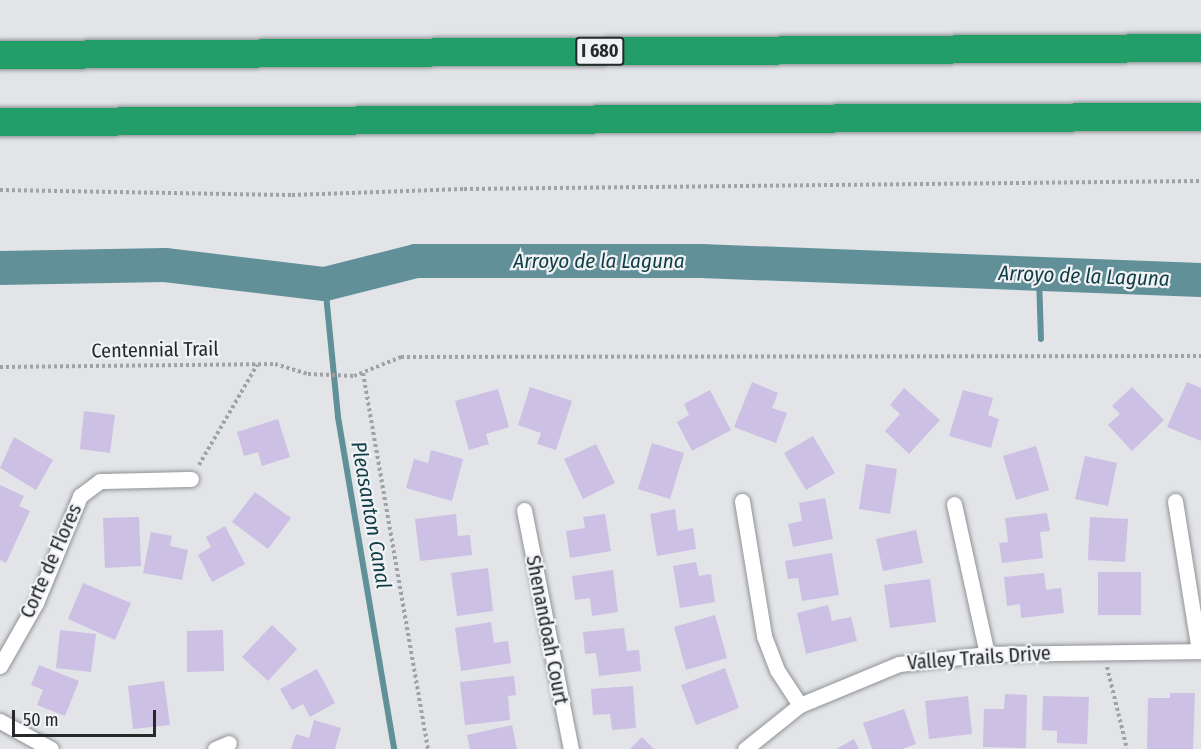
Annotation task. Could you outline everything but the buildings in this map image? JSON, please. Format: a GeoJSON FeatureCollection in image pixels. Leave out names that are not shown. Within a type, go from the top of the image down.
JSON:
{"type":"FeatureCollection","features":[{"type":"Feature","properties":{"kind":"highway","name":"I 680"},"geometry":{"type":"LineString","coordinates":[[0,55],[1201,48]]}},
{"type":"Feature","properties":{"kind":"highway"},"geometry":{"type":"LineString","coordinates":[[0,122],[1201,117]]}},
{"type":"Feature","properties":{"kind":"street","name":"Corte de Flores"},"geometry":{"type":"LineString","coordinates":[[0,666],[36,603],[80,496],[100,481],[191,479]]}},
{"type":"Feature","properties":{"kind":"street"},"geometry":{"type":"LineString","coordinates":[[742,501],[764,636],[777,670],[800,705]]}},
{"type":"Feature","properties":{"kind":"street"},"geometry":{"type":"LineString","coordinates":[[1175,501],[1200,651]]}},
{"type":"Feature","properties":{"kind":"street"},"geometry":{"type":"LineString","coordinates":[[954,504],[987,654]]}},
{"type":"Feature","properties":{"kind":"street","name":"Shenandoah Court"},"geometry":{"type":"LineString","coordinates":[[524,510],[571,749]]}},
{"type":"Feature","properties":{"kind":"street","name":"Valley Trails Drive"},"geometry":{"type":"LineString","coordinates":[[745,749],[800,705],[898,664],[987,654],[1200,651]]}},
{"type":"Feature","properties":{"kind":"street"},"geometry":{"type":"LineString","coordinates":[[0,722],[51,749]]}},
{"type":"Feature","properties":{"kind":"street"},"geometry":{"type":"LineString","coordinates":[[214,749],[229,743]]}},
{"type":"Feature","properties":{"kind":"path"},"geometry":{"type":"LineString","coordinates":[[0,190],[292,195],[464,189],[1201,181]]}},
{"type":"Feature","properties":{"kind":"path"},"geometry":{"type":"LineString","coordinates":[[428,749],[363,373],[401,357],[1201,356]]}},
{"type":"Feature","properties":{"kind":"path"},"geometry":{"type":"LineString","coordinates":[[191,479],[257,364]]}},
{"type":"Feature","properties":{"kind":"path","name":"Centennial Trail"},"geometry":{"type":"LineString","coordinates":[[0,367],[276,364],[308,374],[354,376],[363,373]]}},
{"type":"Feature","properties":{"kind":"path"},"geometry":{"type":"LineString","coordinates":[[1107,652],[1107,677],[1127,749]]}},
{"type":"Feature","properties":{"kind":"waterway","name":"Arroyo de la Laguna"},"geometry":{"type":"LineString","coordinates":[[0,268],[165,265],[325,284],[416,261],[701,261],[1201,280]]}},
{"type":"Feature","properties":{"kind":"waterway"},"geometry":{"type":"LineString","coordinates":[[1039,276],[1041,339]]}},
{"type":"Feature","properties":{"kind":"waterway","name":"Pleasanton Canal"},"geometry":{"type":"LineString","coordinates":[[325,284],[338,417],[394,749]]}}]}
